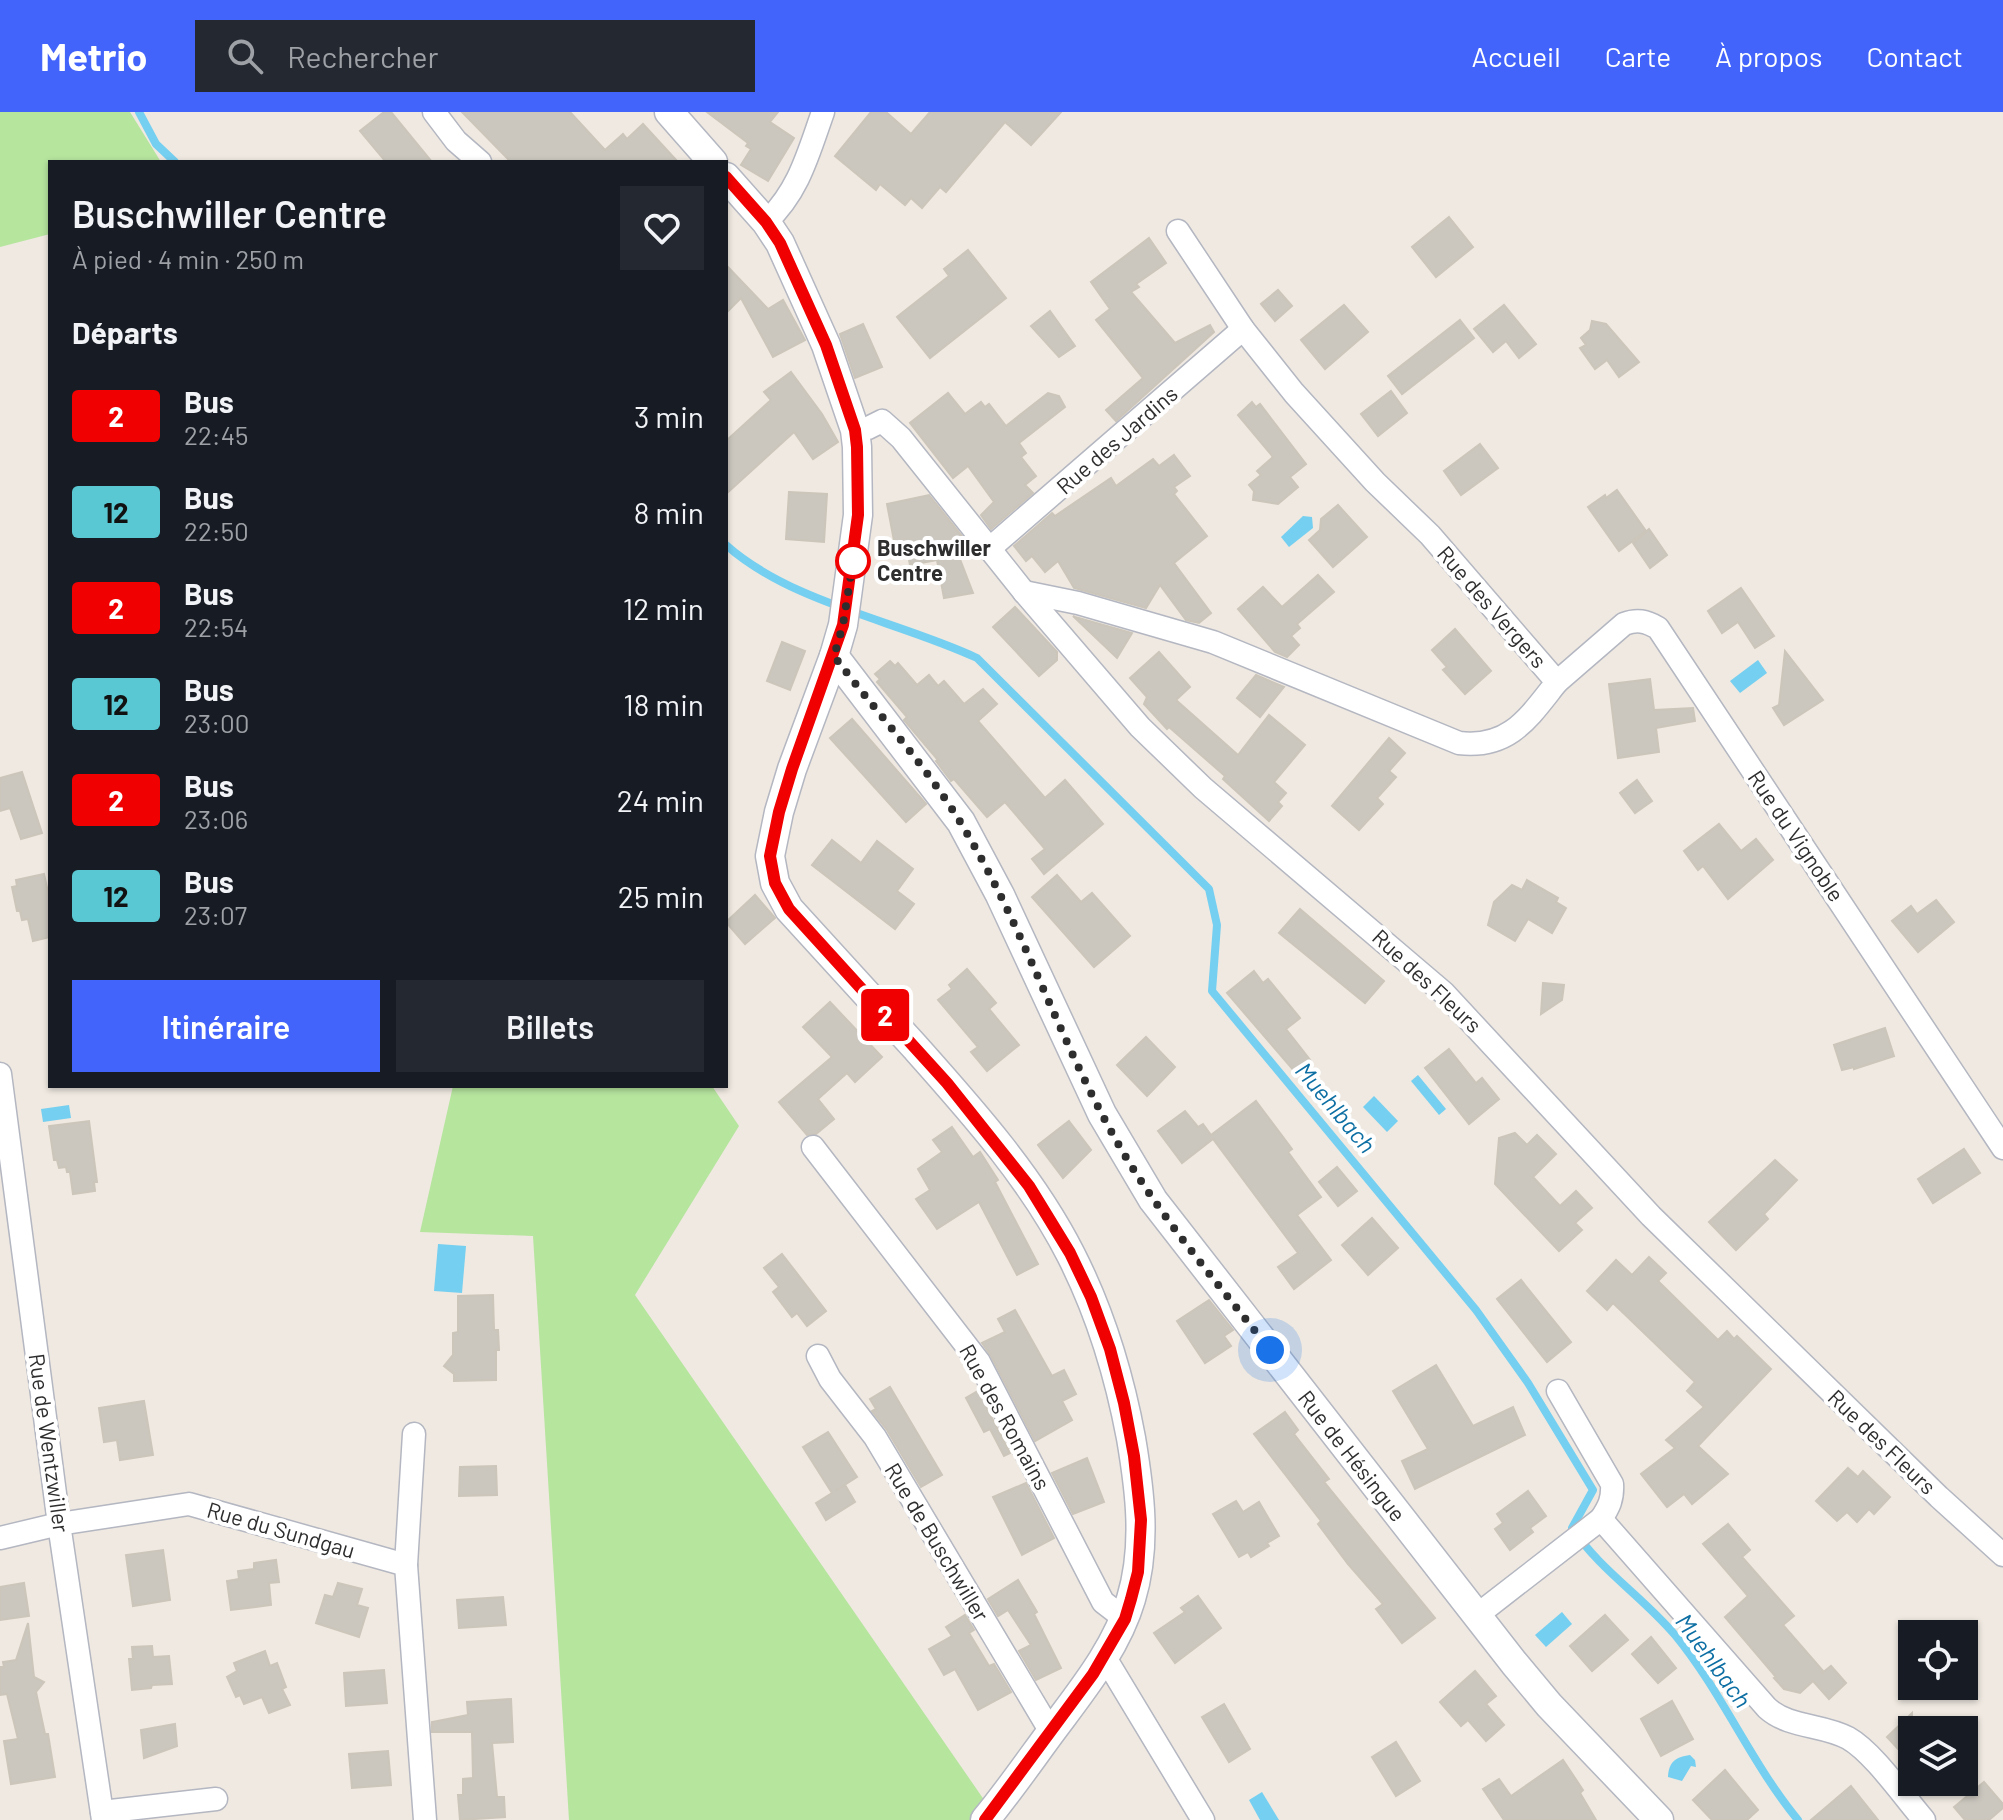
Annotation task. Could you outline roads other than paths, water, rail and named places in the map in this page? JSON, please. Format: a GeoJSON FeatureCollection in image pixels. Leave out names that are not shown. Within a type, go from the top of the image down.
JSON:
{"type":"FeatureCollection","features":[{"type":"Feature","properties":{"kind":"street"},"geometry":{"type":"LineString","coordinates":[[434,112],[456,141],[478,160]]}},
{"type":"Feature","properties":{"kind":"street"},"geometry":{"type":"LineString","coordinates":[[669,112],[711,160]]}},
{"type":"Feature","properties":{"kind":"street"},"geometry":{"type":"LineString","coordinates":[[766,222],[788,199],[799,179],[823,112]]}},
{"type":"Feature","properties":{"kind":"street"},"geometry":{"type":"LineString","coordinates":[[728,179],[766,222],[780,243],[826,345],[855,430],[858,515],[843,625],[779,812],[770,856],[775,883],[789,909],[979,1121],[1029,1186],[1070,1253],[1091,1297],[1110,1349],[1134,1456],[1141,1546],[1138,1572],[1125,1619],[1086,1684],[985,1820]]}},
{"type":"Feature","properties":{"kind":"street","name":"Rue des Vergers"},"geometry":{"type":"LineString","coordinates":[[1024,592],[1078,603],[1213,642],[1459,743],[1481,744],[1509,734],[1531,716],[1557,682],[1430,535],[1375,482],[1294,393],[1243,329],[1178,231]]}},
{"type":"Feature","properties":{"kind":"street","name":"Rue des Jardins"},"geometry":{"type":"LineString","coordinates":[[989,549],[1243,329]]}},
{"type":"Feature","properties":{"kind":"street","name":"Rue des Fleurs"},"geometry":{"type":"LineString","coordinates":[[855,430],[882,421],[892,429],[1024,592],[1140,727],[1223,805],[1444,993],[1681,1246],[1939,1497],[2003,1555]]}},
{"type":"Feature","properties":{"kind":"street","name":"Rue du Vignoble"},"geometry":{"type":"LineString","coordinates":[[1557,682],[1624,624],[1634,620],[1658,628],[2003,1148]]}},
{"type":"Feature","properties":{"kind":"street","name":"Rue de Hésingue"},"geometry":{"type":"LineString","coordinates":[[834,656],[961,822],[1000,895],[1102,1114],[1153,1200],[1476,1616],[1549,1705],[1659,1820]]}},
{"type":"Feature","properties":{"kind":"street","name":"Rue de Wentzwiller"},"geometry":{"type":"LineString","coordinates":[[0,1074],[4,1129],[102,1816],[216,1799]]}},
{"type":"Feature","properties":{"kind":"street","name":"Rue des Romains"},"geometry":{"type":"LineString","coordinates":[[813,1147],[979,1362],[1103,1602],[1125,1619]]}},
{"type":"Feature","properties":{"kind":"street","name":"Rue de Buschwiller"},"geometry":{"type":"LineString","coordinates":[[818,1356],[830,1379],[875,1437],[1051,1732]]}},
{"type":"Feature","properties":{"kind":"street"},"geometry":{"type":"LineString","coordinates":[[1476,1616],[1596,1523],[1610,1507],[1612,1484],[1558,1391]]}},
{"type":"Feature","properties":{"kind":"street"},"geometry":{"type":"LineString","coordinates":[[414,1434],[406,1565],[425,1820]]}},
{"type":"Feature","properties":{"kind":"street","name":"Rue du Sundgau"},"geometry":{"type":"LineString","coordinates":[[0,1538],[59,1524],[189,1504],[406,1565]]}},
{"type":"Feature","properties":{"kind":"street"},"geometry":{"type":"LineString","coordinates":[[1596,1523],[1767,1708],[1780,1718],[1829,1731],[1854,1742],[1924,1820]]}},
{"type":"Feature","properties":{"kind":"street"},"geometry":{"type":"LineString","coordinates":[[1104,1656],[1203,1820]]}},
{"type":"Feature","properties":{"kind":"water"},"geometry":{"type":"Polygon","coordinates":[[[1303,516],[1312,517],[1313,528],[1289,547],[1281,537],[1303,516]]]}},
{"type":"Feature","properties":{"kind":"water"},"geometry":{"type":"Polygon","coordinates":[[[1758,660],[1767,673],[1740,693],[1730,681],[1758,660]]]}},
{"type":"Feature","properties":{"kind":"water"},"geometry":{"type":"Polygon","coordinates":[[[1418,1075],[1446,1109],[1439,1115],[1411,1081],[1418,1075]]]}},
{"type":"Feature","properties":{"kind":"water"},"geometry":{"type":"Polygon","coordinates":[[[1374,1096],[1398,1121],[1387,1132],[1363,1107],[1374,1096]]]}},
{"type":"Feature","properties":{"kind":"water"},"geometry":{"type":"Polygon","coordinates":[[[69,1105],[71,1118],[43,1122],[41,1109],[69,1105]]]}},
{"type":"Feature","properties":{"kind":"water"},"geometry":{"type":"Polygon","coordinates":[[[438,1244],[466,1246],[462,1293],[434,1291],[438,1244]]]}},
{"type":"Feature","properties":{"kind":"water"},"geometry":{"type":"Polygon","coordinates":[[[1562,1612],[1572,1624],[1546,1647],[1535,1635],[1562,1612]]]}},
{"type":"Feature","properties":{"kind":"water"},"geometry":{"type":"Polygon","coordinates":[[[1690,1755],[1696,1767],[1691,1766],[1682,1781],[1668,1777],[1674,1761],[1690,1755]]]}},
{"type":"Feature","properties":{"kind":"water"},"geometry":{"type":"Polygon","coordinates":[[[1262,1792],[1279,1820],[1260,1820],[1249,1800],[1262,1792]]]}},
{"type":"Feature","properties":{"kind":"waterway","name":"Muehlbach"},"geometry":{"type":"LineString","coordinates":[[139,112],[156,144],[173,160]]}},
{"type":"Feature","properties":{"kind":"waterway","name":"Muehlbach"},"geometry":{"type":"LineString","coordinates":[[728,547],[752,565],[813,596],[977,658],[1209,889],[1217,925],[1212,991],[1476,1310],[1528,1383],[1593,1490],[1572,1528],[1595,1557],[1675,1635],[1798,1820]]}},
{"type":"Feature","properties":{"kind":"place","name":"Buschwiller Centre"},"geometry":{"type":"Point","coordinates":[853,561]}}]}
